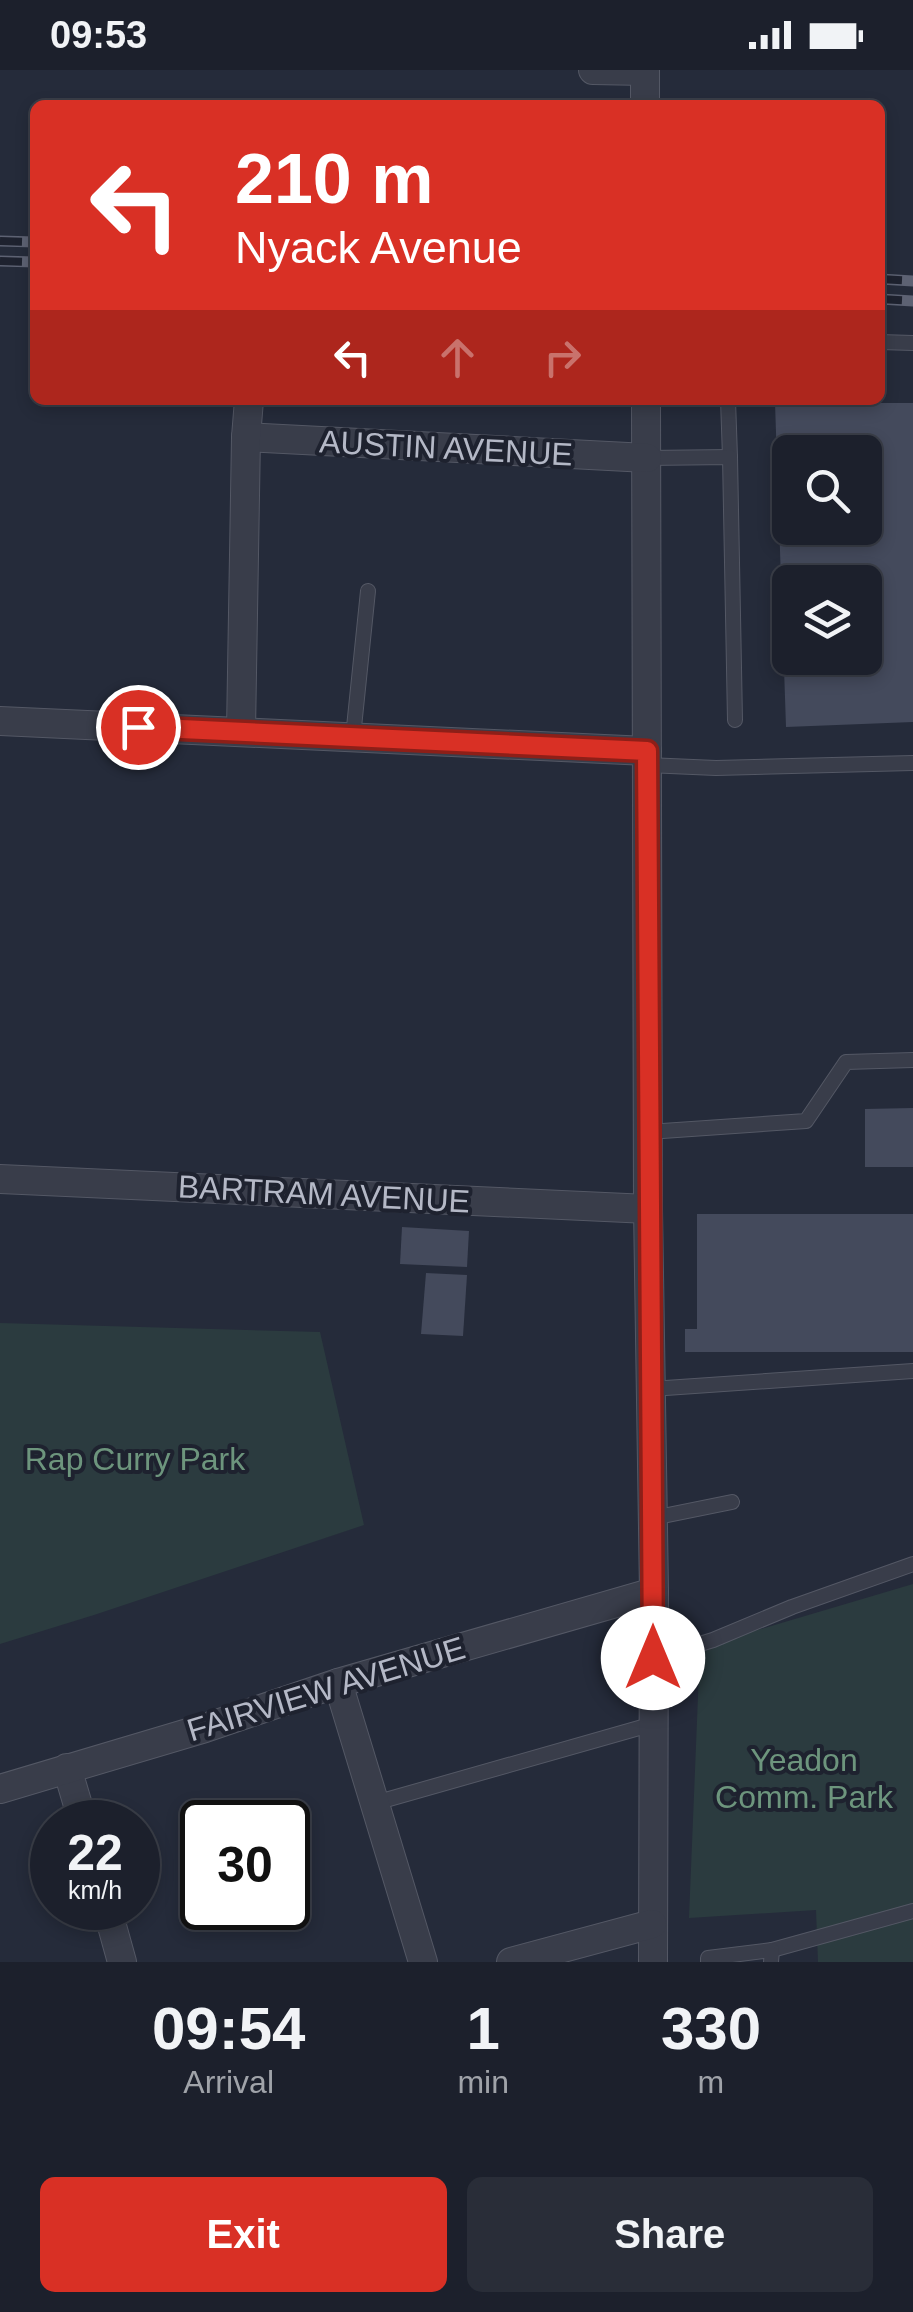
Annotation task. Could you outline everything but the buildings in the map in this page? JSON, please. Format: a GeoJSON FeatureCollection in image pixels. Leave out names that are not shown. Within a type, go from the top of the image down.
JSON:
{"type":"FeatureCollection","features":[{"type":"Feature","properties":{"kind":"street"},"geometry":{"type":"LineString","coordinates":[[593,70],[649,71],[646,100]]}},
{"type":"Feature","properties":{"kind":"street"},"geometry":{"type":"LineString","coordinates":[[241,731],[249,405]]}},
{"type":"Feature","properties":{"kind":"street"},"geometry":{"type":"LineString","coordinates":[[646,405],[648,1209],[654,1592],[652,1962]]}},
{"type":"Feature","properties":{"kind":"street","name":"AUSTIN AVENUE"},"geometry":{"type":"LineString","coordinates":[[246,437],[647,458]]}},
{"type":"Feature","properties":{"kind":"street"},"geometry":{"type":"LineString","coordinates":[[0,722],[353,736],[647,758]]}},
{"type":"Feature","properties":{"kind":"street","name":"BARTRAM AVENUE"},"geometry":{"type":"LineString","coordinates":[[0,1179],[648,1209]]}},
{"type":"Feature","properties":{"kind":"street","name":"FAIRVIEW AVENUE"},"geometry":{"type":"LineString","coordinates":[[0,1789],[338,1683],[654,1592]]}},
{"type":"Feature","properties":{"kind":"street"},"geometry":{"type":"LineString","coordinates":[[338,1683],[423,1962]]}},
{"type":"Feature","properties":{"kind":"street"},"geometry":{"type":"LineString","coordinates":[[67,1768],[76,1800]]}},
{"type":"Feature","properties":{"kind":"street"},"geometry":{"type":"LineString","coordinates":[[511,1962],[652,1924]]}},
{"type":"Feature","properties":{"kind":"street"},"geometry":{"type":"LineString","coordinates":[[113,1930],[122,1962]]}},
{"type":"Feature","properties":{"kind":"lane"},"geometry":{"type":"LineString","coordinates":[[885,342],[913,343]]}},
{"type":"Feature","properties":{"kind":"lane"},"geometry":{"type":"LineString","coordinates":[[728,405],[736,720]]}},
{"type":"Feature","properties":{"kind":"lane"},"geometry":{"type":"LineString","coordinates":[[647,458],[730,457]]}},
{"type":"Feature","properties":{"kind":"lane"},"geometry":{"type":"LineString","coordinates":[[353,736],[368,591]]}},
{"type":"Feature","properties":{"kind":"lane"},"geometry":{"type":"LineString","coordinates":[[647,758],[716,768],[913,763]]}},
{"type":"Feature","properties":{"kind":"lane"},"geometry":{"type":"LineString","coordinates":[[648,1132],[806,1121],[846,1062],[913,1060]]}},
{"type":"Feature","properties":{"kind":"lane"},"geometry":{"type":"LineString","coordinates":[[651,1389],[913,1371]]}},
{"type":"Feature","properties":{"kind":"lane"},"geometry":{"type":"LineString","coordinates":[[653,1518],[732,1502]]}},
{"type":"Feature","properties":{"kind":"lane"},"geometry":{"type":"LineString","coordinates":[[653,1658],[713,1640],[792,1606],[913,1564]]}},
{"type":"Feature","properties":{"kind":"lane"},"geometry":{"type":"LineString","coordinates":[[374,1803],[653,1724]]}},
{"type":"Feature","properties":{"kind":"lane"},"geometry":{"type":"LineString","coordinates":[[708,1960],[772,1956],[913,1911]]}},
{"type":"Feature","properties":{"kind":"green space","name":"Rap Curry Park"},"geometry":{"type":"Polygon","coordinates":[[[0,1323],[320,1332],[364,1525],[0,1644],[0,1323]]]}},
{"type":"Feature","properties":{"kind":"green space","name":"Yeadon Comm. Park"},"geometry":{"type":"Polygon","coordinates":[[[913,1584],[913,1962],[818,1962],[816,1910],[689,1918],[700,1647],[913,1584]]]}},
{"type":"Feature","properties":{"kind":"railway"},"geometry":{"type":"LineString","coordinates":[[0,241],[30,242]]}},
{"type":"Feature","properties":{"kind":"railway"},"geometry":{"type":"LineString","coordinates":[[0,261],[30,262]]}},
{"type":"Feature","properties":{"kind":"railway"},"geometry":{"type":"LineString","coordinates":[[885,279],[913,281]]}},
{"type":"Feature","properties":{"kind":"railway"},"geometry":{"type":"LineString","coordinates":[[885,299],[913,301]]}},
{"type":"Feature","properties":{"kind":"route"},"geometry":{"type":"LineString","coordinates":[[138,727],[647,751],[653,1658]]}}]}
